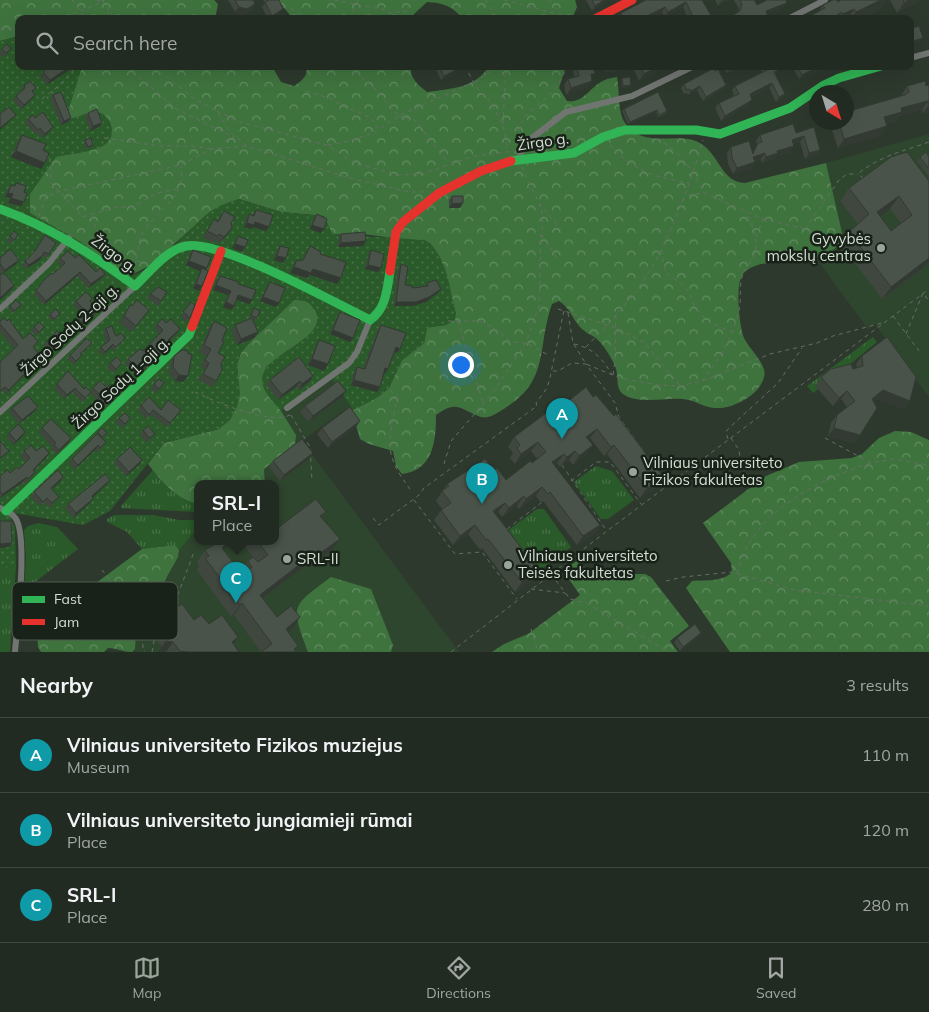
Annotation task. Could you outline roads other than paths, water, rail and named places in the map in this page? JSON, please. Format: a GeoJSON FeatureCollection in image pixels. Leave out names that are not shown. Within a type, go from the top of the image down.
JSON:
{"type":"FeatureCollection","features":[{"type":"Feature","properties":{"kind":"street"},"geometry":{"type":"LineString","coordinates":[[604,15],[632,0]]}},
{"type":"Feature","properties":{"kind":"street"},"geometry":{"type":"LineString","coordinates":[[796,15],[825,0]]}},
{"type":"Feature","properties":{"kind":"street"},"geometry":{"type":"LineString","coordinates":[[914,57],[929,53]]}},
{"type":"Feature","properties":{"kind":"street"},"geometry":{"type":"LineString","coordinates":[[520,153],[529,140],[566,112],[632,96],[686,70]]}},
{"type":"Feature","properties":{"kind":"street","name":"Žirgo g."},"geometry":{"type":"LineString","coordinates":[[287,408],[349,363],[357,352],[370,320],[379,314],[386,296],[396,232],[403,222],[439,193],[520,153],[574,153],[603,137],[625,130],[696,130],[720,134],[790,108],[824,85],[839,78],[867,70]]}},
{"type":"Feature","properties":{"kind":"street","name":"Žirgo g."},"geometry":{"type":"LineString","coordinates":[[0,209],[69,238],[135,286],[162,262],[186,246],[193,245],[222,251],[265,268],[370,320]]}},
{"type":"Feature","properties":{"kind":"street"},"geometry":{"type":"LineString","coordinates":[[0,309],[49,263],[69,238]]}},
{"type":"Feature","properties":{"kind":"street","name":"Žirgo Sodų 1-oji g."},"geometry":{"type":"LineString","coordinates":[[3,509],[190,335],[222,251]]}},
{"type":"Feature","properties":{"kind":"street","name":"Žirgo Sodų 2-oji g."},"geometry":{"type":"LineString","coordinates":[[0,412],[135,286]]}},
{"type":"Feature","properties":{"kind":"street"},"geometry":{"type":"LineString","coordinates":[[3,509],[12,514],[18,523],[21,562],[19,582]]}},
{"type":"Feature","properties":{"kind":"place","name":"Gyvybės mokslų centras"},"geometry":{"type":"Point","coordinates":[881,248]}},
{"type":"Feature","properties":{"kind":"place","name":"Vilniaus universiteto Fizikos muziejus"},"geometry":{"type":"Point","coordinates":[562,439]}},
{"type":"Feature","properties":{"kind":"place","name":"Vilniaus universiteto Fizikos fakultetas"},"geometry":{"type":"Point","coordinates":[633,472]}},
{"type":"Feature","properties":{"kind":"place","name":"Vilniaus universiteto jungiamieji rūmai"},"geometry":{"type":"Point","coordinates":[482,504]}},
{"type":"Feature","properties":{"kind":"place","name":"SRL-II"},"geometry":{"type":"Point","coordinates":[287,559]}},
{"type":"Feature","properties":{"kind":"place","name":"Vilniaus universiteto Teisės fakultetas"},"geometry":{"type":"Point","coordinates":[508,565]}},
{"type":"Feature","properties":{"kind":"place","name":"SRL-I"},"geometry":{"type":"Point","coordinates":[236,603]}}]}
